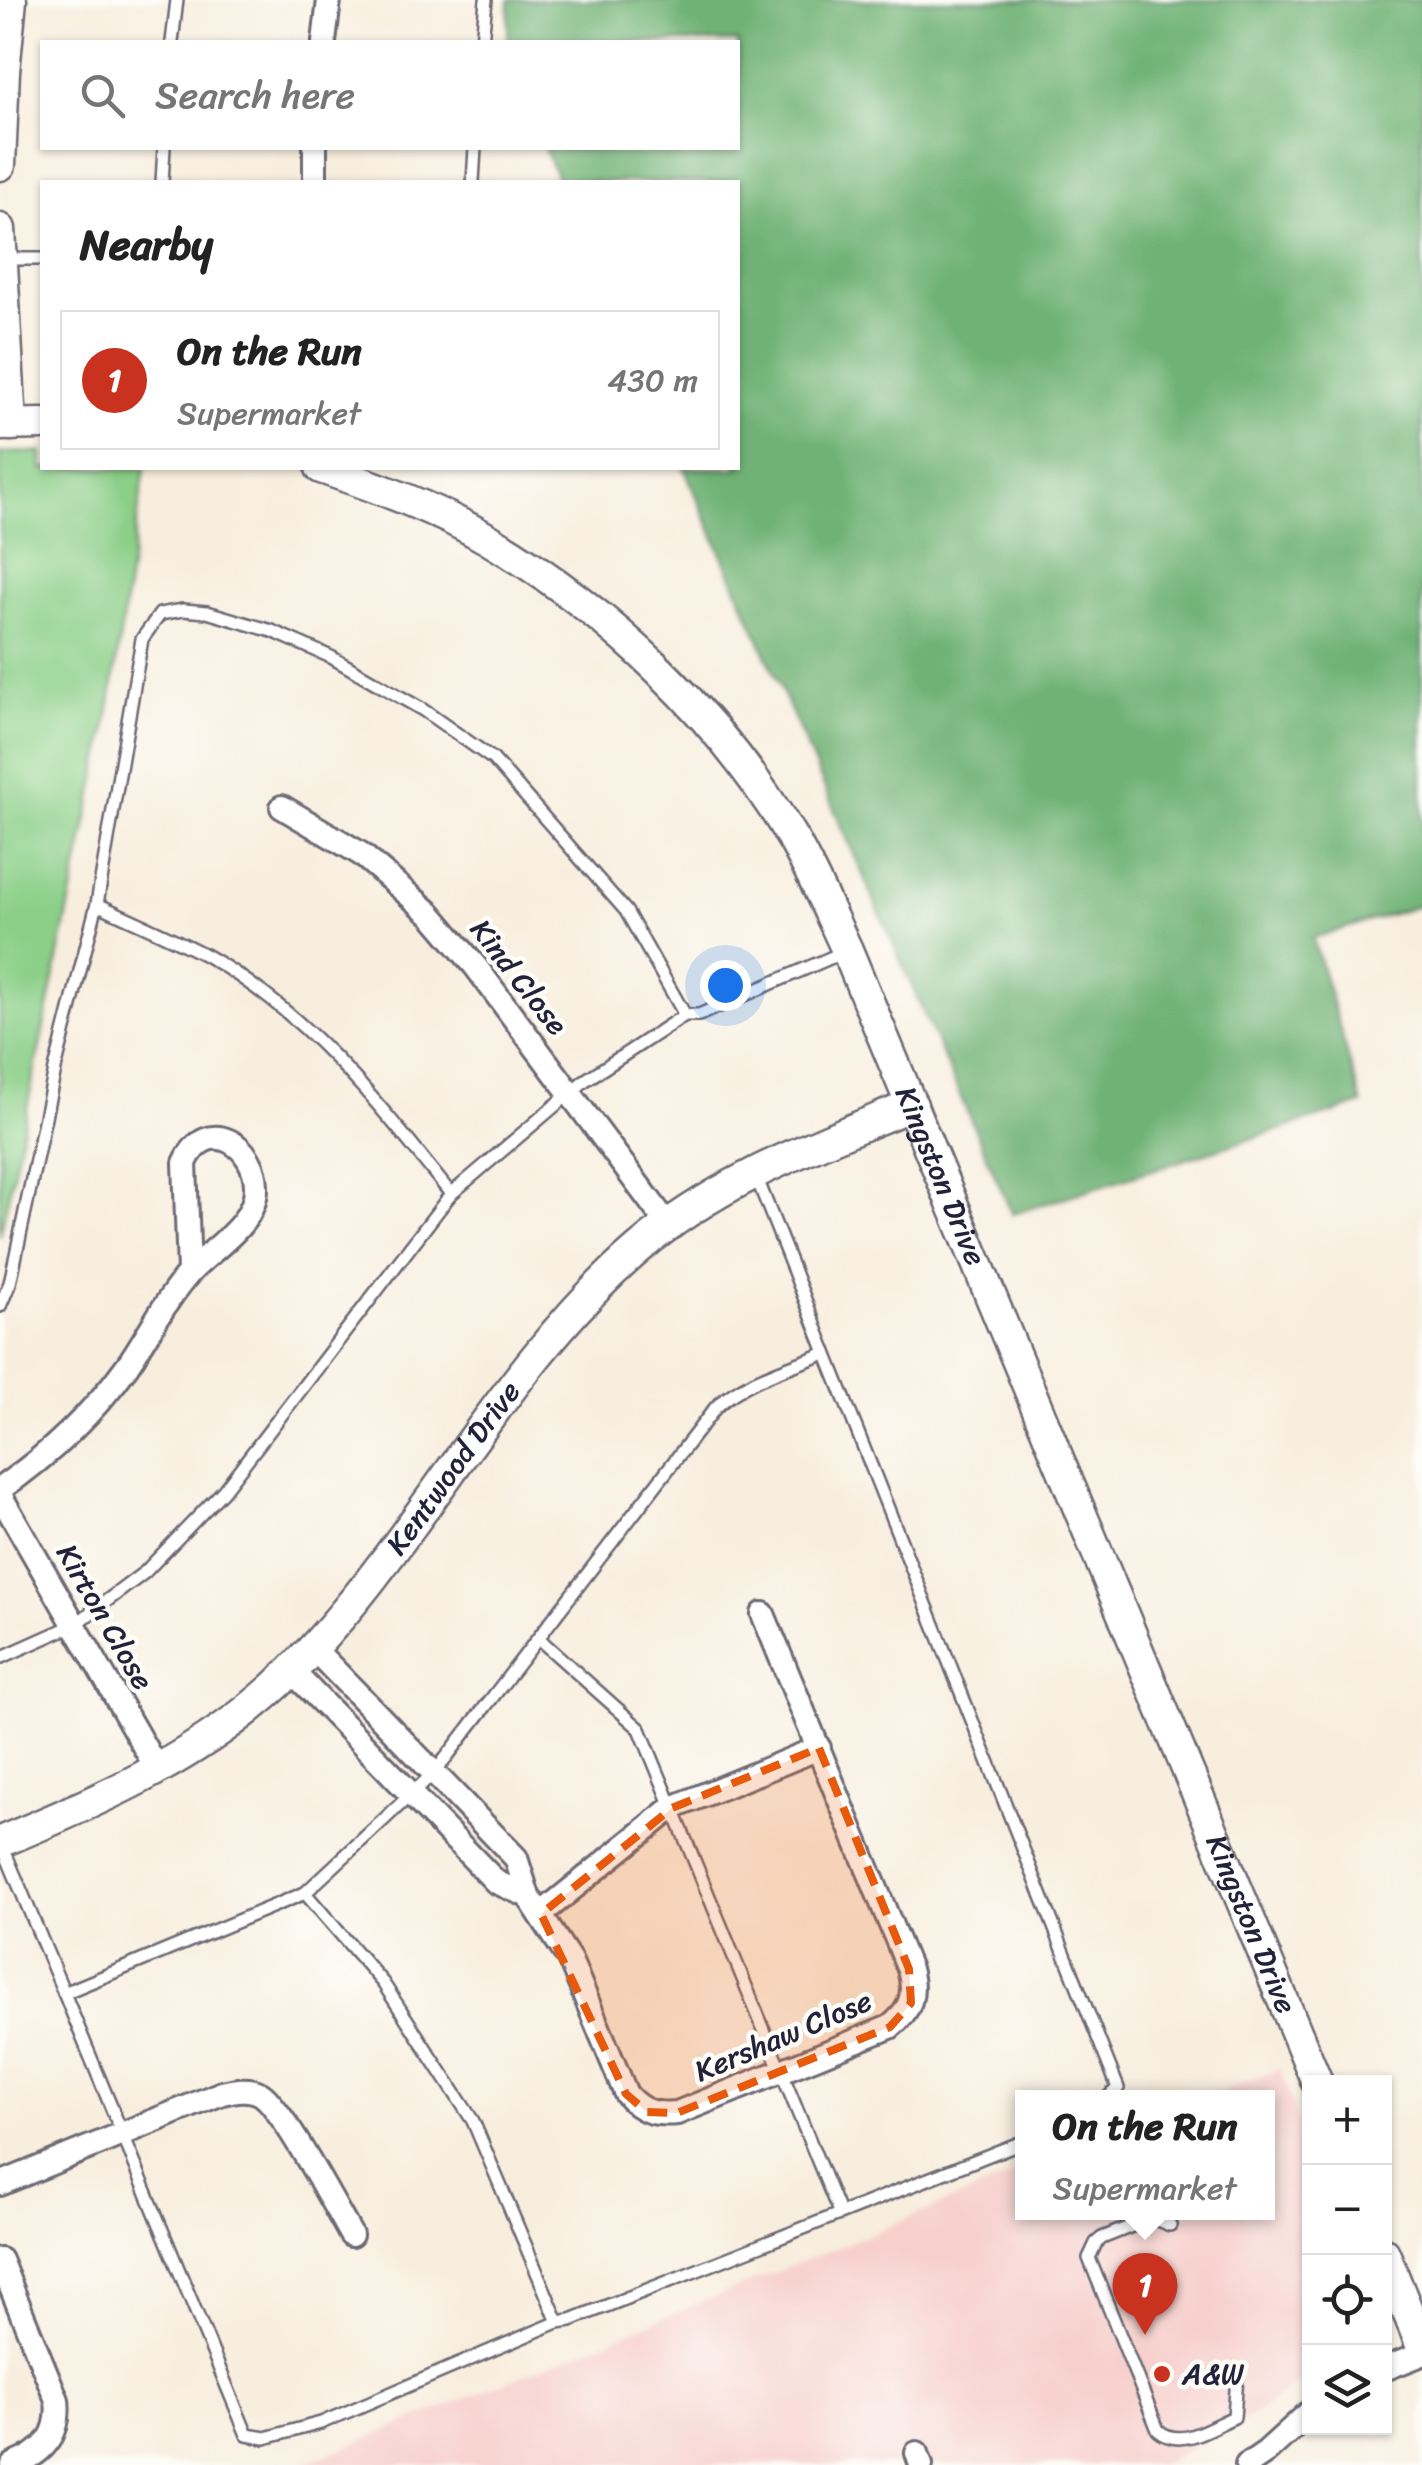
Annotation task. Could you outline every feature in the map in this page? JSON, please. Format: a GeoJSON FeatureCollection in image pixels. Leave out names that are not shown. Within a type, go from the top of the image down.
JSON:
{"type":"FeatureCollection","features":[{"type":"Feature","properties":{"kind":"street"},"geometry":{"type":"LineString","coordinates":[[0,165],[11,0]]}},
{"type":"Feature","properties":{"kind":"street"},"geometry":{"type":"LineString","coordinates":[[324,40],[329,0]]}},
{"type":"Feature","properties":{"kind":"street"},"geometry":{"type":"LineString","coordinates":[[315,150],[315,180]]}},
{"type":"Feature","properties":{"kind":"street"},"geometry":{"type":"LineString","coordinates":[[0,229],[5,425],[40,424]]}},
{"type":"Feature","properties":{"kind":"street","name":"Kingston Drive"},"geometry":{"type":"LineString","coordinates":[[326,470],[375,486],[486,538],[606,620],[654,666],[752,778],[794,841],[847,950],[1315,2075]]}},
{"type":"Feature","properties":{"kind":"street","name":"Kind Close"},"geometry":{"type":"LineString","coordinates":[[282,807],[360,854],[431,914],[476,966],[668,1224]]}},
{"type":"Feature","properties":{"kind":"street","name":"Kentwood Drive"},"geometry":{"type":"LineString","coordinates":[[0,1841],[89,1805],[156,1768],[264,1697],[313,1648],[553,1339],[618,1267],[668,1224],[754,1172],[912,1105]]}},
{"type":"Feature","properties":{"kind":"street","name":"Kirton Close"},"geometry":{"type":"LineString","coordinates":[[156,1768],[0,1492],[54,1447],[104,1396],[189,1273],[237,1230],[256,1196],[256,1178],[239,1146],[224,1138],[206,1138],[192,1148],[185,1163],[189,1273]]}},
{"type":"Feature","properties":{"kind":"street"},"geometry":{"type":"LineString","coordinates":[[535,1905],[672,1808],[819,1748],[763,1614]]}},
{"type":"Feature","properties":{"kind":"street","name":"Kershaw Close"},"geometry":{"type":"LineString","coordinates":[[313,1648],[516,1858],[535,1905],[570,1960],[626,2094],[647,2112],[677,2113],[890,2027],[912,2003],[910,1969],[819,1748]]}},
{"type":"Feature","properties":{"kind":"street","name":"Kershaw Close"},"geometry":{"type":"LineString","coordinates":[[292,1671],[496,1882],[535,1905]]}},
{"type":"Feature","properties":{"kind":"street"},"geometry":{"type":"LineString","coordinates":[[0,2184],[222,2093],[249,2090],[262,2094],[279,2114],[352,2234]]}},
{"type":"Feature","properties":{"kind":"street"},"geometry":{"type":"LineString","coordinates":[[1385,2255],[1422,2350],[1392,2365]]}},
{"type":"Feature","properties":{"kind":"street"},"geometry":{"type":"LineString","coordinates":[[0,2260],[15,2309],[57,2400],[60,2418],[42,2450],[13,2465]]}},
{"type":"Feature","properties":{"kind":"street"},"geometry":{"type":"LineString","coordinates":[[1247,2465],[1302,2419]]}},
{"type":"Feature","properties":{"kind":"lane"},"geometry":{"type":"LineString","coordinates":[[172,40],[177,0]]}},
{"type":"Feature","properties":{"kind":"lane"},"geometry":{"type":"LineString","coordinates":[[482,40],[486,0]]}},
{"type":"Feature","properties":{"kind":"lane"},"geometry":{"type":"LineString","coordinates":[[162,180],[164,150]]}},
{"type":"Feature","properties":{"kind":"lane"},"geometry":{"type":"LineString","coordinates":[[473,180],[475,150]]}},
{"type":"Feature","properties":{"kind":"lane"},"geometry":{"type":"LineString","coordinates":[[0,259],[40,259]]}},
{"type":"Feature","properties":{"kind":"lane"},"geometry":{"type":"LineString","coordinates":[[0,1306],[10,1283],[56,1065],[96,904],[142,639],[160,614],[183,610],[207,612],[272,632],[330,657],[423,710],[494,759],[626,911],[685,1016]]}},
{"type":"Feature","properties":{"kind":"lane"},"geometry":{"type":"LineString","coordinates":[[96,904],[208,957],[298,1020],[362,1082],[451,1194]]}},
{"type":"Feature","properties":{"kind":"lane"},"geometry":{"type":"LineString","coordinates":[[0,1658],[76,1624],[145,1572],[223,1491],[451,1194],[570,1093],[685,1016],[698,1015],[847,950]]}},
{"type":"Feature","properties":{"kind":"lane"},"geometry":{"type":"LineString","coordinates":[[754,1172],[1116,2090]]}},
{"type":"Feature","properties":{"kind":"lane"},"geometry":{"type":"LineString","coordinates":[[64,1993],[305,1893],[435,1772],[716,1407],[748,1384],[826,1353]]}},
{"type":"Feature","properties":{"kind":"lane"},"geometry":{"type":"LineString","coordinates":[[539,1639],[640,1729],[839,2212]]}},
{"type":"Feature","properties":{"kind":"lane"},"geometry":{"type":"LineString","coordinates":[[0,1841],[247,2435],[264,2438],[321,2423],[558,2322],[1015,2145]]}},
{"type":"Feature","properties":{"kind":"lane"},"geometry":{"type":"LineString","coordinates":[[305,1893],[383,1983],[474,2121],[558,2322]]}},
{"type":"Feature","properties":{"kind":"lane"},"geometry":{"type":"LineString","coordinates":[[1146,2220],[1096,2243],[1090,2258],[1158,2430],[1166,2437],[1182,2439],[1234,2417],[1238,2377]]}},
{"type":"Feature","properties":{"kind":"lane"},"geometry":{"type":"LineString","coordinates":[[1157,2220],[1170,2225]]}},
{"type":"Feature","properties":{"kind":"highlighted area"},"geometry":{"type":"Polygon","coordinates":[[[819,1748],[909,1969],[911,2003],[890,2027],[677,2113],[647,2112],[626,2094],[541,1914],[672,1808],[819,1748]]]}},
{"type":"Feature","properties":{"kind":"shaded area"},"geometry":{"type":"Polygon","coordinates":[[[1280,2069],[1302,2132],[1302,2378],[1254,2415],[1159,2465],[302,2465],[1015,2175],[1015,2220],[1275,2220],[1275,2090],[1226,2090],[1280,2069]]]}},
{"type":"Feature","properties":{"kind":"green space"},"geometry":{"type":"Polygon","coordinates":[[[509,0],[1422,0],[1422,905],[1313,938],[1362,1104],[1012,1214],[685,470],[740,470],[740,180],[558,180],[545,150],[740,150],[740,40],[508,40],[509,0]]]}},
{"type":"Feature","properties":{"kind":"green space"},"geometry":{"type":"Polygon","coordinates":[[[40,452],[40,470],[145,470],[105,736],[0,1236],[0,453],[40,452]]]}},
{"type":"Feature","properties":{"kind":"place","name":"On the Run"},"geometry":{"type":"Point","coordinates":[1145,2335]}},
{"type":"Feature","properties":{"kind":"place","name":"A&W"},"geometry":{"type":"Point","coordinates":[1162,2374]}}]}
